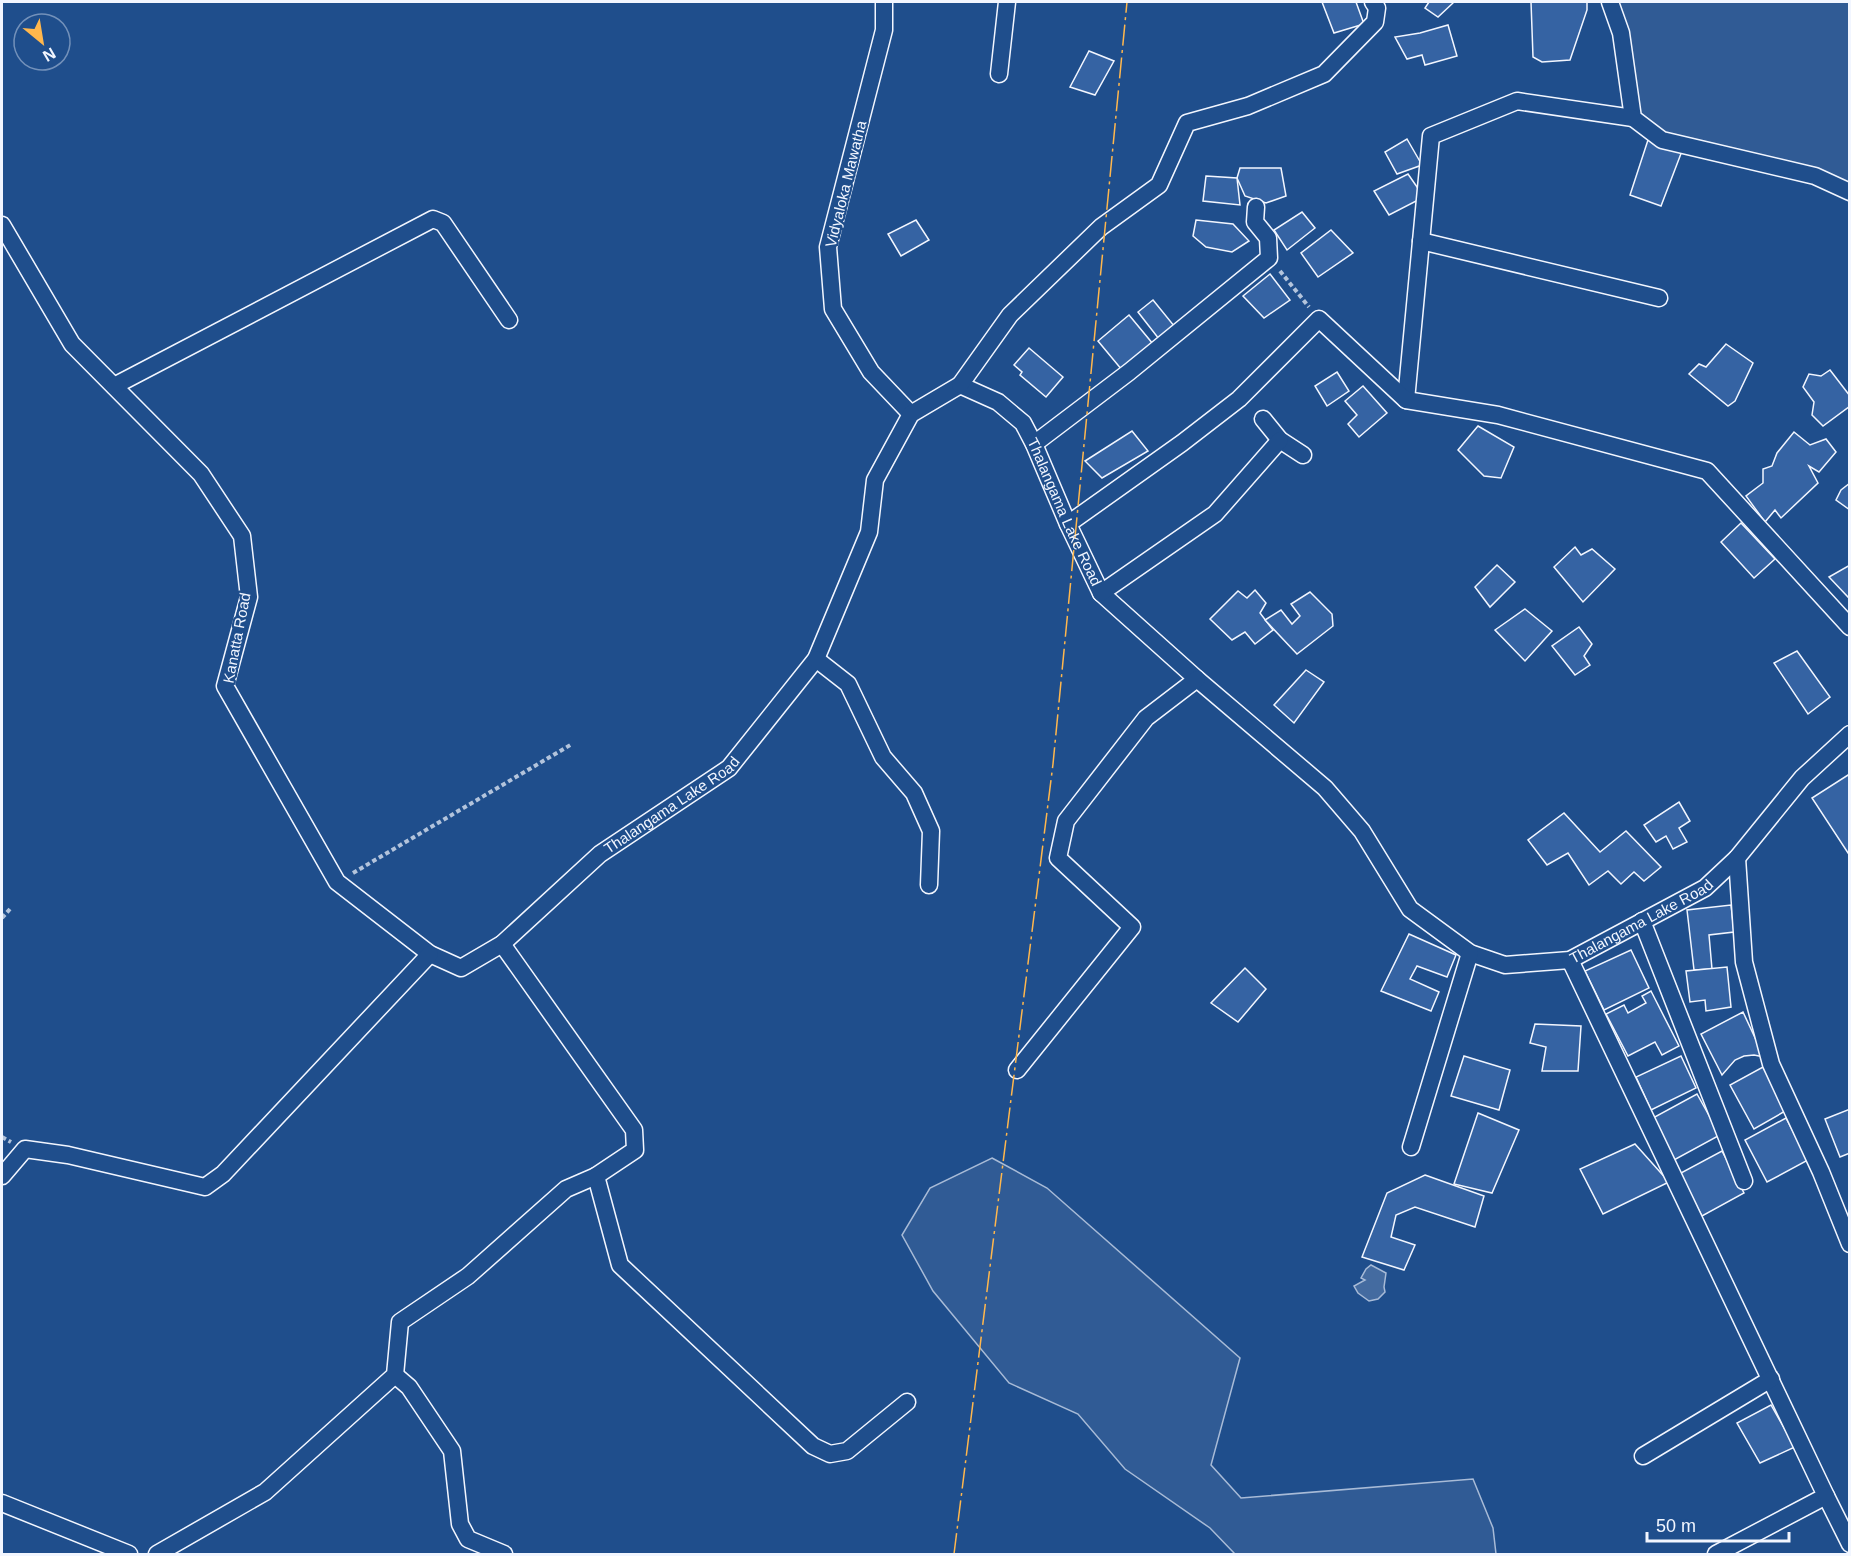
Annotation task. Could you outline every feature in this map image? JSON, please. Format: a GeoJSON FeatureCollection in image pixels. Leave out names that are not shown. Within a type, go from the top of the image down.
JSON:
{"type":"FeatureCollection","features":[{"type":"Feature","properties":{"kind":"street","name":"Vidyaloka Mawatha"},"geometry":{"type":"LineString","coordinates":[[884,2],[884,30],[828,247],[833,309],[871,372],[911,414]]}},
{"type":"Feature","properties":{"kind":"street"},"geometry":{"type":"LineString","coordinates":[[999,74],[1007,2]]}},
{"type":"Feature","properties":{"kind":"street"},"geometry":{"type":"LineString","coordinates":[[911,414],[960,385],[1010,315],[1101,227],[1159,185],[1187,123],[1248,106],[1324,74],[1375,22],[1377,8],[1373,2]]}},
{"type":"Feature","properties":{"kind":"street"},"geometry":{"type":"LineString","coordinates":[[1610,2],[1621,33],[1633,118]]}},
{"type":"Feature","properties":{"kind":"street"},"geometry":{"type":"LineString","coordinates":[[1406,400],[1431,136],[1517,101],[1633,118],[1662,140],[1815,176],[1850,192]]}},
{"type":"Feature","properties":{"kind":"street"},"geometry":{"type":"LineString","coordinates":[[1034,444],[1129,372],[1269,258],[1268,238],[1255,222],[1256,207]]}},
{"type":"Feature","properties":{"kind":"street"},"geometry":{"type":"LineString","coordinates":[[114,386],[433,219],[443,223],[509,320]]}},
{"type":"Feature","properties":{"kind":"street","name":"Kanatta Road"},"geometry":{"type":"LineString","coordinates":[[2,225],[72,344],[201,474],[242,536],[249,597],[225,686],[337,882],[430,954]]}},
{"type":"Feature","properties":{"kind":"street"},"geometry":{"type":"LineString","coordinates":[[1421,241],[1659,298]]}},
{"type":"Feature","properties":{"kind":"street"},"geometry":{"type":"LineString","coordinates":[[1068,524],[1239,399],[1319,319],[1406,400],[1498,415],[1707,471],[1850,627]]}},
{"type":"Feature","properties":{"kind":"street","name":"Thalangama Lake Road"},"geometry":{"type":"LineString","coordinates":[[960,385],[998,402],[1023,423],[1101,593],[1197,679],[1325,788],[1362,831],[1410,909],[1470,953],[1505,965],[1570,960],[1704,888],[1737,858],[1802,778],[1850,734]]}},
{"type":"Feature","properties":{"kind":"street","name":"Thalangama Lake Road"},"geometry":{"type":"LineString","coordinates":[[430,954],[461,968],[502,944],[600,854],[729,768],[816,659],[869,532],[875,480],[911,414]]}},
{"type":"Feature","properties":{"kind":"street"},"geometry":{"type":"LineString","coordinates":[[1263,419],[1280,440],[1303,455]]}},
{"type":"Feature","properties":{"kind":"street"},"geometry":{"type":"LineString","coordinates":[[1101,593],[1215,514],[1280,440]]}},
{"type":"Feature","properties":{"kind":"street"},"geometry":{"type":"LineString","coordinates":[[816,659],[848,684],[883,757],[914,793],[931,831],[929,885]]}},
{"type":"Feature","properties":{"kind":"street"},"geometry":{"type":"LineString","coordinates":[[1017,1070],[1132,927],[1058,858],[1066,821],[1146,718],[1197,679]]}},
{"type":"Feature","properties":{"kind":"street"},"geometry":{"type":"LineString","coordinates":[[1737,858],[1744,962],[1771,1064],[1821,1172],[1850,1244]]}},
{"type":"Feature","properties":{"kind":"street"},"geometry":{"type":"LineString","coordinates":[[1641,921],[1744,1181]]}},
{"type":"Feature","properties":{"kind":"street"},"geometry":{"type":"LineString","coordinates":[[157,1554],[265,1492],[395,1375],[400,1322],[468,1276],[566,1189],[596,1176],[635,1150],[634,1130],[502,944]]}},
{"type":"Feature","properties":{"kind":"street"},"geometry":{"type":"LineString","coordinates":[[1411,1147],[1470,953]]}},
{"type":"Feature","properties":{"kind":"street"},"geometry":{"type":"LineString","coordinates":[[2,1176],[25,1149],[68,1155],[205,1187],[223,1174],[430,954]]}},
{"type":"Feature","properties":{"kind":"street"},"geometry":{"type":"LineString","coordinates":[[1570,960],[1850,1544]]}},
{"type":"Feature","properties":{"kind":"street"},"geometry":{"type":"LineString","coordinates":[[596,1176],[620,1265],[813,1446],[830,1454],[847,1451],[908,1402]]}},
{"type":"Feature","properties":{"kind":"street"},"geometry":{"type":"LineString","coordinates":[[395,1375],[409,1387],[452,1451],[460,1524],[468,1539],[504,1554]]}},
{"type":"Feature","properties":{"kind":"street"},"geometry":{"type":"LineString","coordinates":[[1643,1456],[1771,1379]]}},
{"type":"Feature","properties":{"kind":"street"},"geometry":{"type":"LineString","coordinates":[[1716,1554],[1826,1496]]}},
{"type":"Feature","properties":{"kind":"street"},"geometry":{"type":"LineString","coordinates":[[2,1503],[129,1554]]}},
{"type":"Feature","properties":{"kind":"path"},"geometry":{"type":"LineString","coordinates":[[1269,258],[1319,319]]}},
{"type":"Feature","properties":{"kind":"path"},"geometry":{"type":"LineString","coordinates":[[337,882],[572,744]]}},
{"type":"Feature","properties":{"kind":"path"},"geometry":{"type":"LineString","coordinates":[[2,918],[10,909]]}},
{"type":"Feature","properties":{"kind":"shaded area"},"geometry":{"type":"Polygon","coordinates":[[[1610,2],[1849,2],[1849,192],[1662,140],[1633,118],[1610,2]]]}},
{"type":"Feature","properties":{"kind":"shaded area"},"geometry":{"type":"Polygon","coordinates":[[[992,1158],[1047,1188],[1240,1358],[1211,1465],[1241,1498],[1473,1479],[1493,1528],[1496,1554],[1235,1554],[1210,1528],[1125,1469],[1078,1414],[1009,1383],[933,1291],[902,1235],[930,1188],[992,1158]]]}},
{"type":"Feature","properties":{"kind":"shaded area"},"geometry":{"type":"Polygon","coordinates":[[[1371,1265],[1386,1273],[1385,1292],[1378,1299],[1369,1301],[1358,1293],[1354,1286],[1365,1280],[1361,1278],[1371,1265]]]}},
{"type":"Feature","properties":{"kind":"building"},"geometry":{"type":"Polygon","coordinates":[[[1322,2],[1356,2],[1364,24],[1334,33],[1322,2]]]}},
{"type":"Feature","properties":{"kind":"building"},"geometry":{"type":"Polygon","coordinates":[[[1429,2],[1453,3],[1438,17],[1425,8],[1429,2]]]}},
{"type":"Feature","properties":{"kind":"building"},"geometry":{"type":"Polygon","coordinates":[[[1531,2],[1587,2],[1587,10],[1570,60],[1542,62],[1533,57],[1531,2]]]}},
{"type":"Feature","properties":{"kind":"building"},"geometry":{"type":"Polygon","coordinates":[[[1448,25],[1457,56],[1425,65],[1422,55],[1407,59],[1395,37],[1420,33],[1448,25]]]}},
{"type":"Feature","properties":{"kind":"building"},"geometry":{"type":"Polygon","coordinates":[[[1089,51],[1114,61],[1095,95],[1070,87],[1089,51]]]}},
{"type":"Feature","properties":{"kind":"building"},"geometry":{"type":"Polygon","coordinates":[[[1407,139],[1422,165],[1397,174],[1385,152],[1407,139]]]}},
{"type":"Feature","properties":{"kind":"building"},"geometry":{"type":"Polygon","coordinates":[[[1648,140],[1682,151],[1661,206],[1630,195],[1648,140]]]}},
{"type":"Feature","properties":{"kind":"building"},"geometry":{"type":"Polygon","coordinates":[[[1240,168],[1281,168],[1286,196],[1266,203],[1245,196],[1237,178],[1240,168]]]}},
{"type":"Feature","properties":{"kind":"building"},"geometry":{"type":"Polygon","coordinates":[[[1408,174],[1424,197],[1389,215],[1374,191],[1408,174]]]}},
{"type":"Feature","properties":{"kind":"building"},"geometry":{"type":"Polygon","coordinates":[[[1206,176],[1237,178],[1240,205],[1203,201],[1206,176]]]}},
{"type":"Feature","properties":{"kind":"building"},"geometry":{"type":"Polygon","coordinates":[[[1302,212],[1315,228],[1287,250],[1274,230],[1302,212]]]}},
{"type":"Feature","properties":{"kind":"building"},"geometry":{"type":"Polygon","coordinates":[[[916,220],[929,240],[901,256],[888,234],[916,220]]]}},
{"type":"Feature","properties":{"kind":"building"},"geometry":{"type":"Polygon","coordinates":[[[1196,220],[1233,224],[1249,241],[1232,252],[1206,247],[1193,236],[1196,220]]]}},
{"type":"Feature","properties":{"kind":"building"},"geometry":{"type":"Polygon","coordinates":[[[1331,230],[1353,253],[1318,277],[1301,253],[1331,230]]]}},
{"type":"Feature","properties":{"kind":"building"},"geometry":{"type":"Polygon","coordinates":[[[1270,274],[1290,300],[1264,318],[1243,296],[1270,274]]]}},
{"type":"Feature","properties":{"kind":"building"},"geometry":{"type":"Polygon","coordinates":[[[1153,300],[1175,327],[1159,339],[1138,312],[1153,300]]]}},
{"type":"Feature","properties":{"kind":"building"},"geometry":{"type":"Polygon","coordinates":[[[1129,315],[1153,344],[1122,370],[1098,341],[1129,315]]]}},
{"type":"Feature","properties":{"kind":"building"},"geometry":{"type":"Polygon","coordinates":[[[1726,344],[1753,363],[1735,401],[1728,406],[1689,374],[1699,364],[1706,367],[1726,344]]]}},
{"type":"Feature","properties":{"kind":"building"},"geometry":{"type":"Polygon","coordinates":[[[1029,348],[1063,377],[1046,397],[1020,375],[1022,372],[1014,365],[1029,348]]]}},
{"type":"Feature","properties":{"kind":"building"},"geometry":{"type":"Polygon","coordinates":[[[1830,370],[1850,396],[1850,406],[1823,426],[1812,415],[1814,402],[1803,387],[1809,374],[1821,376],[1830,370]]]}},
{"type":"Feature","properties":{"kind":"building"},"geometry":{"type":"Polygon","coordinates":[[[1337,372],[1349,391],[1327,406],[1315,386],[1337,372]]]}},
{"type":"Feature","properties":{"kind":"building"},"geometry":{"type":"Polygon","coordinates":[[[1363,386],[1387,413],[1359,437],[1348,424],[1357,415],[1345,401],[1363,386]]]}},
{"type":"Feature","properties":{"kind":"building"},"geometry":{"type":"Polygon","coordinates":[[[1478,426],[1514,447],[1501,478],[1484,476],[1458,450],[1478,426]]]}},
{"type":"Feature","properties":{"kind":"building"},"geometry":{"type":"Polygon","coordinates":[[[1132,431],[1148,451],[1102,478],[1085,461],[1132,431]]]}},
{"type":"Feature","properties":{"kind":"building"},"geometry":{"type":"Polygon","coordinates":[[[1794,432],[1810,445],[1826,439],[1836,452],[1819,472],[1809,466],[1818,483],[1781,518],[1775,510],[1765,522],[1746,496],[1763,483],[1763,469],[1772,466],[1777,453],[1794,432]]]}},
{"type":"Feature","properties":{"kind":"building"},"geometry":{"type":"Polygon","coordinates":[[[1850,483],[1850,510],[1836,500],[1841,490],[1850,483]]]}},
{"type":"Feature","properties":{"kind":"building"},"geometry":{"type":"Polygon","coordinates":[[[1741,523],[1775,559],[1754,578],[1721,542],[1741,523]]]}},
{"type":"Feature","properties":{"kind":"building"},"geometry":{"type":"Polygon","coordinates":[[[1575,547],[1581,555],[1592,549],[1615,569],[1583,602],[1554,567],[1575,547]]]}},
{"type":"Feature","properties":{"kind":"building"},"geometry":{"type":"Polygon","coordinates":[[[1497,565],[1515,582],[1490,607],[1475,587],[1497,565]]]}},
{"type":"Feature","properties":{"kind":"building"},"geometry":{"type":"Polygon","coordinates":[[[1850,565],[1850,596],[1848,597],[1829,577],[1850,565]]]}},
{"type":"Feature","properties":{"kind":"building"},"geometry":{"type":"Polygon","coordinates":[[[1255,590],[1266,603],[1260,613],[1273,630],[1255,644],[1245,632],[1232,640],[1210,619],[1238,591],[1247,598],[1255,590]]]}},
{"type":"Feature","properties":{"kind":"building"},"geometry":{"type":"Polygon","coordinates":[[[1310,592],[1332,614],[1333,626],[1297,654],[1265,620],[1281,610],[1292,624],[1300,616],[1291,604],[1310,592]]]}},
{"type":"Feature","properties":{"kind":"building"},"geometry":{"type":"Polygon","coordinates":[[[1525,609],[1552,631],[1525,661],[1495,630],[1525,609]]]}},
{"type":"Feature","properties":{"kind":"building"},"geometry":{"type":"Polygon","coordinates":[[[1579,627],[1592,644],[1584,656],[1590,665],[1575,675],[1552,646],[1579,627]]]}},
{"type":"Feature","properties":{"kind":"building"},"geometry":{"type":"Polygon","coordinates":[[[1797,651],[1830,697],[1808,714],[1774,663],[1797,651]]]}},
{"type":"Feature","properties":{"kind":"building"},"geometry":{"type":"Polygon","coordinates":[[[1306,670],[1324,682],[1294,723],[1274,705],[1306,670]]]}},
{"type":"Feature","properties":{"kind":"building"},"geometry":{"type":"Polygon","coordinates":[[[1848,775],[1850,777],[1850,856],[1812,798],[1848,775]]]}},
{"type":"Feature","properties":{"kind":"building"},"geometry":{"type":"Polygon","coordinates":[[[1679,802],[1690,821],[1679,828],[1687,842],[1673,849],[1666,836],[1656,842],[1644,825],[1679,802]]]}},
{"type":"Feature","properties":{"kind":"building"},"geometry":{"type":"Polygon","coordinates":[[[1564,813],[1600,852],[1626,831],[1661,867],[1644,881],[1634,872],[1621,884],[1608,871],[1589,885],[1568,853],[1547,865],[1528,840],[1564,813]]]}},
{"type":"Feature","properties":{"kind":"building"},"geometry":{"type":"Polygon","coordinates":[[[1731,905],[1734,932],[1709,935],[1712,969],[1694,970],[1687,910],[1731,905]]]}},
{"type":"Feature","properties":{"kind":"building"},"geometry":{"type":"Polygon","coordinates":[[[1409,934],[1456,955],[1447,977],[1417,966],[1410,979],[1439,992],[1431,1011],[1381,991],[1409,934]]]}},
{"type":"Feature","properties":{"kind":"building"},"geometry":{"type":"Polygon","coordinates":[[[1631,950],[1649,988],[1604,1010],[1585,971],[1631,950]]]}},
{"type":"Feature","properties":{"kind":"building"},"geometry":{"type":"Polygon","coordinates":[[[1727,967],[1731,1007],[1706,1011],[1705,1000],[1690,1002],[1686,971],[1727,967]]]}},
{"type":"Feature","properties":{"kind":"building"},"geometry":{"type":"Polygon","coordinates":[[[1245,968],[1266,989],[1238,1022],[1211,1003],[1245,968]]]}},
{"type":"Feature","properties":{"kind":"building"},"geometry":{"type":"Polygon","coordinates":[[[1651,991],[1679,1046],[1662,1055],[1655,1042],[1628,1056],[1606,1014],[1624,1005],[1628,1013],[1646,1003],[1642,996],[1651,991]]]}},
{"type":"Feature","properties":{"kind":"building"},"geometry":{"type":"Polygon","coordinates":[[[1743,1012],[1764,1057],[1744,1056],[1735,1060],[1722,1075],[1701,1034],[1743,1012]]]}},
{"type":"Feature","properties":{"kind":"building"},"geometry":{"type":"Polygon","coordinates":[[[1535,1024],[1581,1026],[1578,1071],[1542,1071],[1546,1047],[1530,1043],[1535,1024]]]}},
{"type":"Feature","properties":{"kind":"building"},"geometry":{"type":"Polygon","coordinates":[[[1464,1056],[1510,1070],[1499,1110],[1451,1096],[1464,1056]]]}},
{"type":"Feature","properties":{"kind":"building"},"geometry":{"type":"Polygon","coordinates":[[[1681,1056],[1696,1088],[1651,1110],[1636,1077],[1681,1056]]]}},
{"type":"Feature","properties":{"kind":"building"},"geometry":{"type":"Polygon","coordinates":[[[1763,1067],[1787,1110],[1754,1129],[1730,1085],[1763,1067]]]}},
{"type":"Feature","properties":{"kind":"building"},"geometry":{"type":"Polygon","coordinates":[[[1697,1094],[1720,1135],[1674,1160],[1651,1119],[1697,1094]]]}},
{"type":"Feature","properties":{"kind":"building"},"geometry":{"type":"Polygon","coordinates":[[[1850,1109],[1850,1153],[1840,1157],[1825,1119],[1850,1109]]]}},
{"type":"Feature","properties":{"kind":"building"},"geometry":{"type":"Polygon","coordinates":[[[1478,1113],[1519,1130],[1492,1193],[1454,1184],[1478,1113]]]}},
{"type":"Feature","properties":{"kind":"building"},"geometry":{"type":"Polygon","coordinates":[[[1786,1118],[1808,1160],[1767,1182],[1745,1140],[1786,1118]]]}},
{"type":"Feature","properties":{"kind":"building"},"geometry":{"type":"Polygon","coordinates":[[[1635,1144],[1669,1182],[1603,1214],[1580,1169],[1635,1144]]]}},
{"type":"Feature","properties":{"kind":"building"},"geometry":{"type":"Polygon","coordinates":[[[1722,1151],[1744,1193],[1702,1216],[1679,1174],[1722,1151]]]}},
{"type":"Feature","properties":{"kind":"building"},"geometry":{"type":"Polygon","coordinates":[[[1425,1175],[1484,1196],[1475,1227],[1415,1207],[1396,1215],[1391,1237],[1415,1245],[1404,1270],[1362,1257],[1387,1193],[1425,1175]]]}},
{"type":"Feature","properties":{"kind":"building"},"geometry":{"type":"Polygon","coordinates":[[[1771,1405],[1795,1447],[1760,1463],[1737,1423],[1771,1405]]]}},
{"type":"Feature","properties":{"kind":"power"},"geometry":{"type":"LineString","coordinates":[[954,1554],[1053,764],[1127,2]]}}]}
